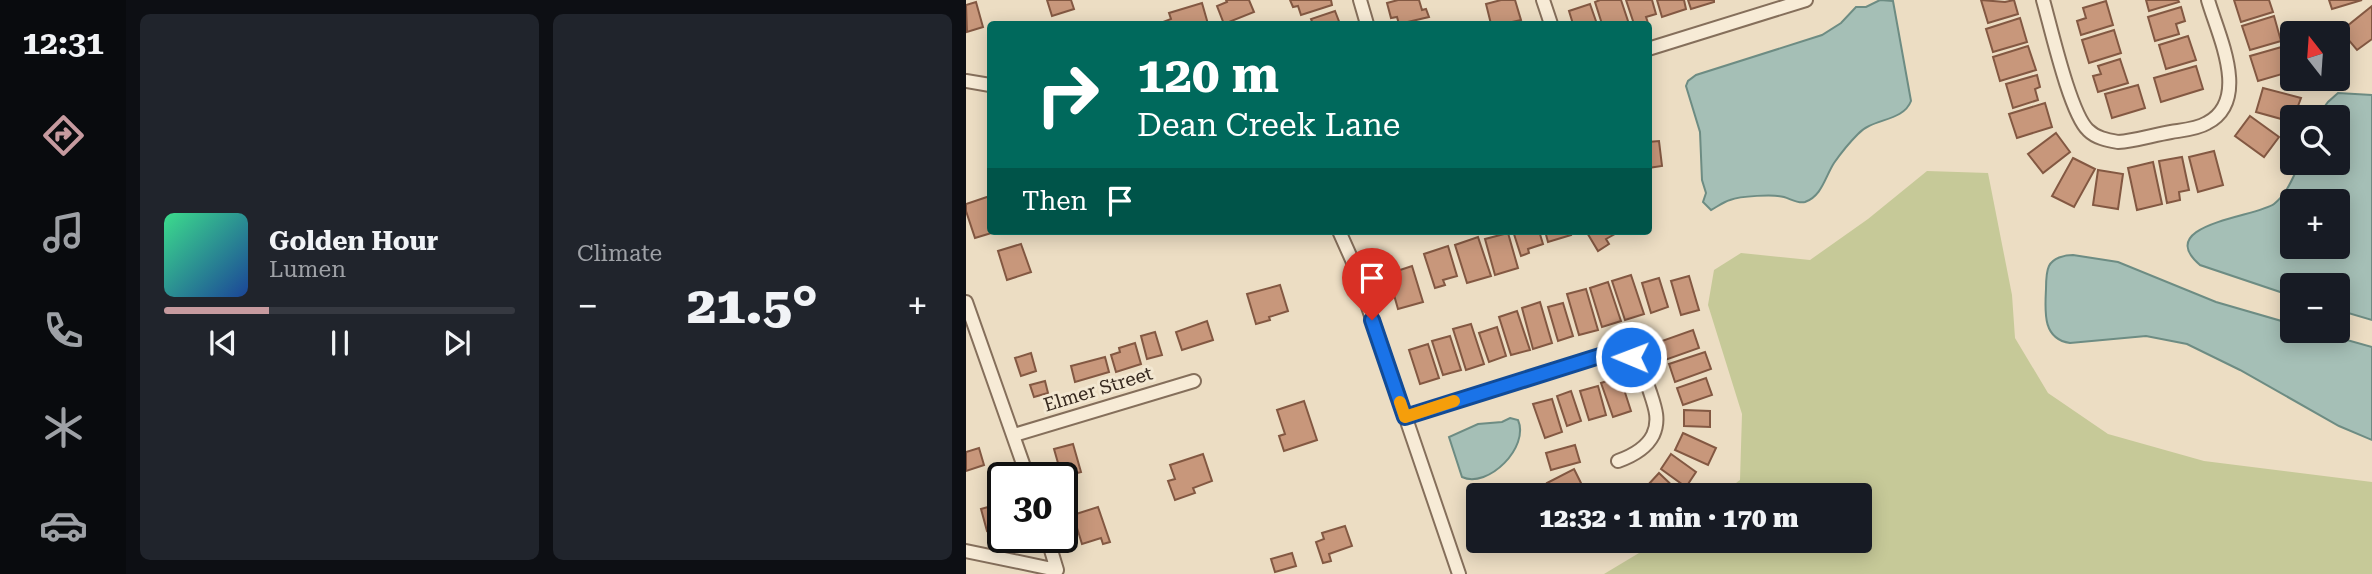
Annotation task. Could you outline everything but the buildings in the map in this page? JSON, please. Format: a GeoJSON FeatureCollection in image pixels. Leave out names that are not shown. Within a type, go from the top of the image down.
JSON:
{"type":"FeatureCollection","features":[{"type":"Feature","properties":{"kind":"street"},"geometry":{"type":"LineString","coordinates":[[1360,0],[1366,21]]}},
{"type":"Feature","properties":{"kind":"street"},"geometry":{"type":"LineString","coordinates":[[1543,0],[1550,21]]}},
{"type":"Feature","properties":{"kind":"street"},"geometry":{"type":"LineString","coordinates":[[1652,48],[1806,0]]}},
{"type":"Feature","properties":{"kind":"street"},"geometry":{"type":"LineString","coordinates":[[2043,0],[2077,116],[2091,132],[2118,142],[2202,125],[2225,106],[2230,93],[2230,76],[2207,0]]}},
{"type":"Feature","properties":{"kind":"street"},"geometry":{"type":"LineString","coordinates":[[966,81],[987,84]]}},
{"type":"Feature","properties":{"kind":"street"},"geometry":{"type":"LineString","coordinates":[[1341,235],[1352,260],[1459,574]]}},
{"type":"Feature","properties":{"kind":"street"},"geometry":{"type":"LineString","coordinates":[[966,302],[1023,462]]}},
{"type":"Feature","properties":{"kind":"street"},"geometry":{"type":"LineString","coordinates":[[1405,417],[1619,352],[1631,357],[1641,367],[1657,419],[1654,432],[1645,445],[1633,455],[1618,461]]}},
{"type":"Feature","properties":{"kind":"street","name":"Elmer Street"},"geometry":{"type":"LineString","coordinates":[[1014,435],[1194,381]]}},
{"type":"Feature","properties":{"kind":"street"},"geometry":{"type":"LineString","coordinates":[[966,551],[1057,570],[1052,553]]}},
{"type":"Feature","properties":{"kind":"green space"},"geometry":{"type":"Polygon","coordinates":[[[1927,171],[1988,173],[2012,295],[2015,338],[2048,393],[2108,434],[2204,461],[2372,482],[2372,574],[1604,574],[1639,553],[1872,553],[1872,483],[1736,483],[1740,480],[1742,414],[1708,305],[1714,270],[1741,253],[1810,260],[1868,219],[1927,171]]]}},
{"type":"Feature","properties":{"kind":"water"},"geometry":{"type":"Polygon","coordinates":[[[1880,0],[1893,1],[1911,101],[1907,108],[1858,134],[1837,159],[1819,191],[1811,199],[1800,202],[1779,196],[1749,197],[1727,201],[1711,210],[1703,202],[1706,193],[1702,180],[1700,132],[1686,86],[1688,81],[1696,75],[1822,35],[1841,23],[1856,7],[1866,7],[1880,0]]]}},
{"type":"Feature","properties":{"kind":"water"},"geometry":{"type":"Polygon","coordinates":[[[2338,93],[2372,95],[2372,320],[2350,314],[2350,273],[2280,273],[2280,292],[2200,265],[2189,251],[2189,240],[2198,231],[2264,209],[2280,199],[2280,259],[2350,259],[2350,189],[2287,189],[2294,175],[2350,175],[2350,105],[2326,105],[2338,93]]]}},
{"type":"Feature","properties":{"kind":"water"},"geometry":{"type":"Polygon","coordinates":[[[2063,256],[2118,262],[2216,302],[2280,321],[2280,343],[2350,343],[2350,341],[2372,347],[2372,440],[2339,426],[2240,370],[2187,344],[2146,336],[2070,343],[2054,336],[2047,323],[2045,306],[2047,274],[2053,261],[2063,256]]]}},
{"type":"Feature","properties":{"kind":"water"},"geometry":{"type":"Polygon","coordinates":[[[1510,418],[1518,420],[1520,431],[1518,442],[1504,463],[1483,477],[1462,477],[1449,437],[1478,424],[1502,422],[1510,418]]]}},
{"type":"Feature","properties":{"kind":"slow traffic"},"geometry":{"type":"LineString","coordinates":[[1400,402],[1405,417],[1454,401]]}},
{"type":"Feature","properties":{"kind":"route"},"geometry":{"type":"LineString","coordinates":[[1372,320],[1405,417],[1606,354],[1619,352],[1631,357]]}}]}
